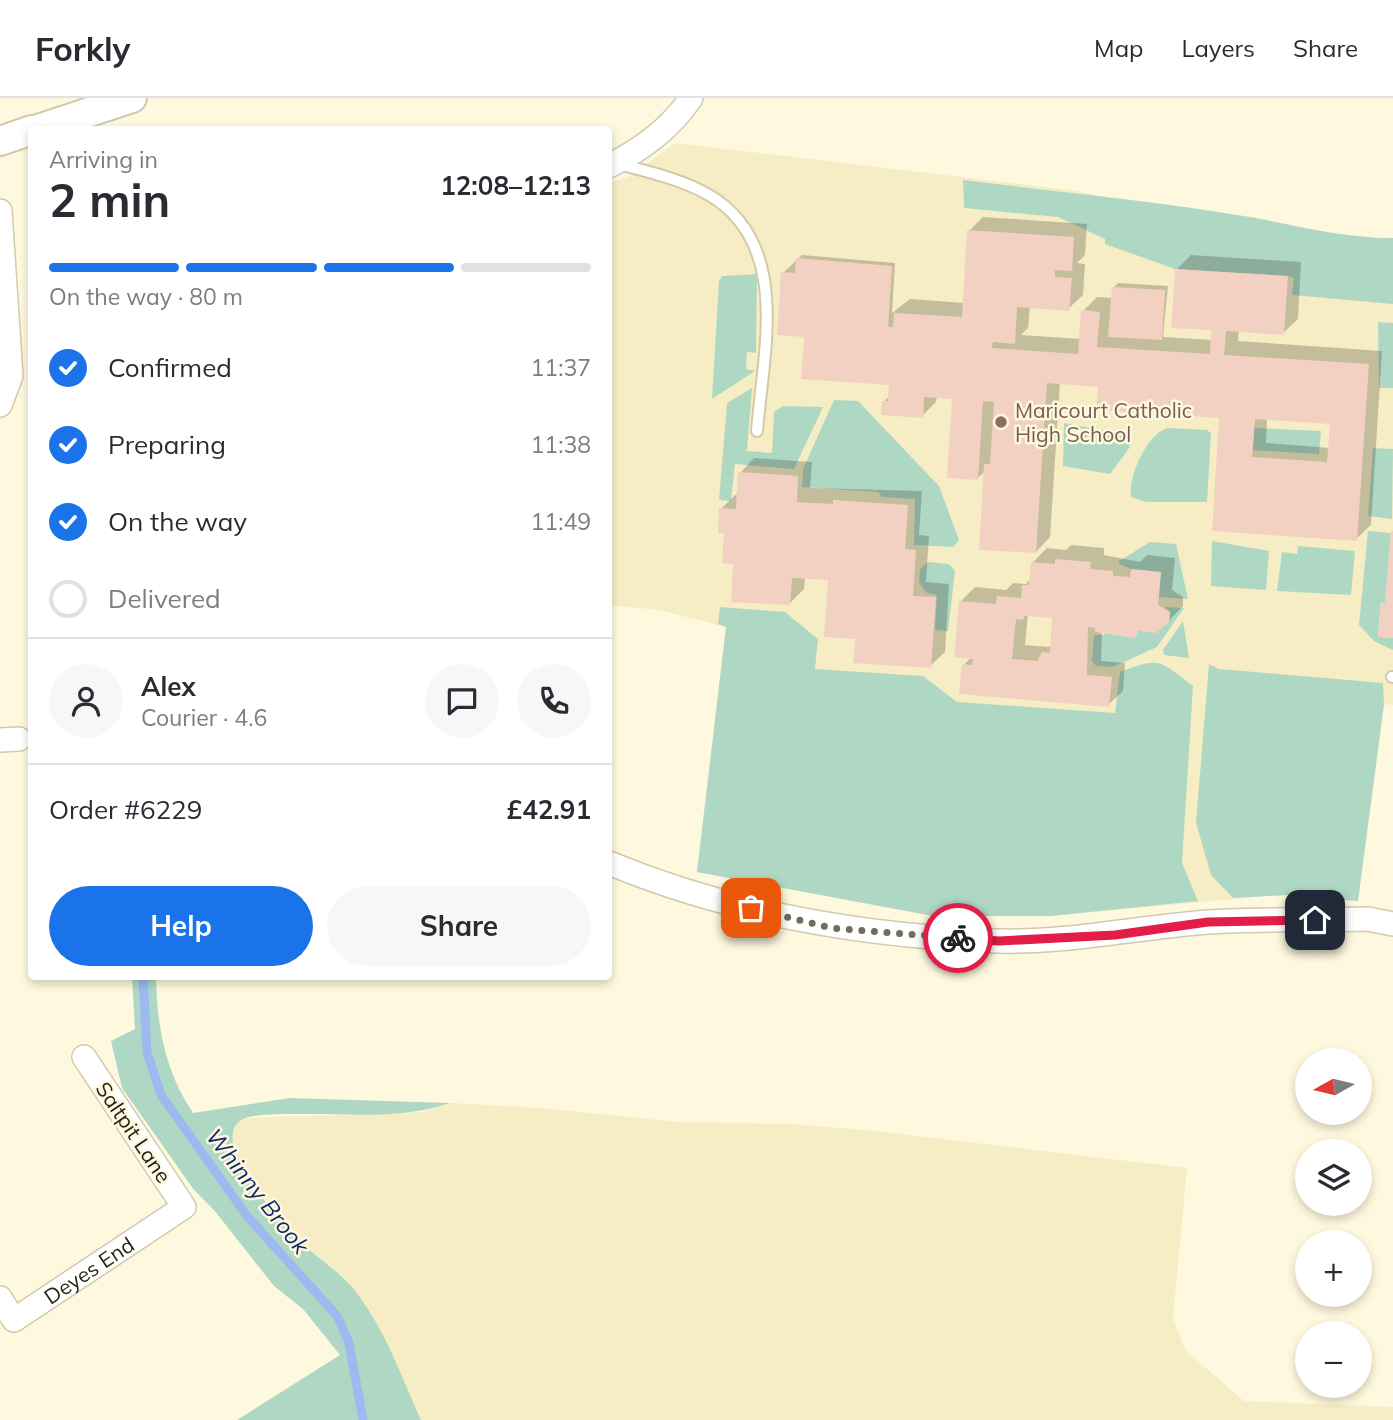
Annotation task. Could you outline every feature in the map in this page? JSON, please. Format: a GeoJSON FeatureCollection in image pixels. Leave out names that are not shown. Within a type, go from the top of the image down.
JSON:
{"type":"FeatureCollection","features":[{"type":"Feature","properties":{"kind":"street"},"geometry":{"type":"LineString","coordinates":[[45,126],[132,98]]}},
{"type":"Feature","properties":{"kind":"street"},"geometry":{"type":"LineString","coordinates":[[612,164],[649,142],[678,117],[691,98]]}},
{"type":"Feature","properties":{"kind":"street"},"geometry":{"type":"LineString","coordinates":[[0,141],[28,132]]}},
{"type":"Feature","properties":{"kind":"street"},"geometry":{"type":"LineString","coordinates":[[0,211],[10,376],[0,405]]}},
{"type":"Feature","properties":{"kind":"street"},"geometry":{"type":"LineString","coordinates":[[612,864],[671,889],[831,928],[999,941],[1115,935],[1208,922],[1368,919],[1393,924]]}},
{"type":"Feature","properties":{"kind":"street","name":"Saltpit Lane"},"geometry":{"type":"LineString","coordinates":[[84,1057],[184,1207]]}},
{"type":"Feature","properties":{"kind":"street","name":"Deyes End"},"geometry":{"type":"LineString","coordinates":[[0,1298],[14,1320],[184,1207]]}},
{"type":"Feature","properties":{"kind":"lane"},"geometry":{"type":"LineString","coordinates":[[612,164],[679,180],[710,196],[743,223],[752,237],[766,279],[757,431]]}},
{"type":"Feature","properties":{"kind":"shaded area","name":"Maricourt Catholic High School"},"geometry":{"type":"Polygon","coordinates":[[[675,143],[1070,190],[1135,203],[1250,217],[1358,238],[1393,238],[1393,705],[1384,704],[1358,901],[1277,895],[1051,916],[933,916],[697,872],[726,627],[659,610],[612,605],[612,182],[631,176],[675,143]]]}},
{"type":"Feature","properties":{"kind":"shaded area"},"geometry":{"type":"Polygon","coordinates":[[[450,1103],[542,1108],[677,1122],[790,1124],[867,1130],[1187,1168],[1173,1318],[1185,1350],[1244,1401],[1393,1407],[1393,1420],[421,1420],[370,1311],[353,1288],[303,1244],[251,1184],[233,1148],[232,1134],[237,1123],[247,1118],[423,1112],[450,1103]]]}},
{"type":"Feature","properties":{"kind":"green space"},"geometry":{"type":"Polygon","coordinates":[[[963,180],[1179,206],[1339,234],[1393,238],[1393,304],[1292,295],[1294,278],[1288,276],[1175,269],[1105,244],[1105,239],[1058,217],[964,208],[963,180]]]}},
{"type":"Feature","properties":{"kind":"green space"},"geometry":{"type":"Polygon","coordinates":[[[757,274],[756,353],[747,352],[746,369],[755,371],[712,399],[719,281],[722,276],[757,274]]]}},
{"type":"Feature","properties":{"kind":"green space"},"geometry":{"type":"Polygon","coordinates":[[[1378,322],[1393,323],[1393,388],[1379,388],[1378,322]]]}},
{"type":"Feature","properties":{"kind":"green space"},"geometry":{"type":"Polygon","coordinates":[[[752,388],[747,451],[772,453],[774,412],[783,406],[823,407],[794,469],[735,464],[731,501],[719,500],[727,403],[752,388]]]}},
{"type":"Feature","properties":{"kind":"green space"},"geometry":{"type":"Polygon","coordinates":[[[834,400],[858,401],[939,486],[959,540],[953,547],[914,545],[915,499],[882,497],[878,492],[802,487],[803,469],[834,400]]]}},
{"type":"Feature","properties":{"kind":"green space"},"geometry":{"type":"Polygon","coordinates":[[[1064,423],[1129,435],[1130,447],[1110,474],[1063,466],[1064,423]]]}},
{"type":"Feature","properties":{"kind":"green space"},"geometry":{"type":"Polygon","coordinates":[[[1168,428],[1207,430],[1211,433],[1207,502],[1146,502],[1131,497],[1133,478],[1140,457],[1153,438],[1168,428]]]}},
{"type":"Feature","properties":{"kind":"green space"},"geometry":{"type":"Polygon","coordinates":[[[1254,428],[1321,431],[1319,454],[1253,450],[1254,428]]]}},
{"type":"Feature","properties":{"kind":"green space"},"geometry":{"type":"Polygon","coordinates":[[[1373,448],[1393,449],[1392,519],[1368,516],[1373,448]]]}},
{"type":"Feature","properties":{"kind":"green space"},"geometry":{"type":"Polygon","coordinates":[[[1368,531],[1391,533],[1385,603],[1381,603],[1378,636],[1393,638],[1393,650],[1374,641],[1359,625],[1368,531]]]}},
{"type":"Feature","properties":{"kind":"green space"},"geometry":{"type":"Polygon","coordinates":[[[1212,541],[1269,551],[1266,590],[1211,586],[1212,541]]]}},
{"type":"Feature","properties":{"kind":"green space"},"geometry":{"type":"Polygon","coordinates":[[[1150,542],[1176,544],[1188,599],[1159,597],[1161,572],[1131,569],[1119,564],[1119,561],[1150,542]]]}},
{"type":"Feature","properties":{"kind":"green space"},"geometry":{"type":"Polygon","coordinates":[[[1298,546],[1355,551],[1351,595],[1277,591],[1282,552],[1297,554],[1298,546]]]}},
{"type":"Feature","properties":{"kind":"green space"},"geometry":{"type":"Polygon","coordinates":[[[928,562],[949,564],[955,571],[948,631],[935,630],[937,595],[927,593],[919,583],[920,569],[928,562]]]}},
{"type":"Feature","properties":{"kind":"green space"},"geometry":{"type":"Polygon","coordinates":[[[720,607],[785,612],[818,639],[815,669],[923,676],[957,702],[1115,713],[1120,672],[1144,664],[1166,666],[1193,686],[1182,863],[1198,901],[1051,916],[933,916],[697,872],[726,627],[718,624],[720,607]]]}},
{"type":"Feature","properties":{"kind":"green space"},"geometry":{"type":"Polygon","coordinates":[[[1165,607],[1184,608],[1157,647],[1113,667],[1096,666],[1092,661],[1094,635],[1104,635],[1106,632],[1134,638],[1139,631],[1156,632],[1169,622],[1170,612],[1165,607]]]}},
{"type":"Feature","properties":{"kind":"green space"},"geometry":{"type":"Polygon","coordinates":[[[1183,621],[1189,658],[1164,655],[1163,650],[1183,621]]]}},
{"type":"Feature","properties":{"kind":"green space"},"geometry":{"type":"Polygon","coordinates":[[[1209,664],[1219,669],[1383,683],[1384,704],[1358,901],[1288,895],[1233,898],[1211,875],[1196,823],[1209,664]]]}},
{"type":"Feature","properties":{"kind":"green space"},"geometry":{"type":"Polygon","coordinates":[[[132,980],[156,980],[164,1048],[183,1097],[193,1113],[290,1098],[450,1103],[397,1114],[278,1114],[249,1117],[235,1126],[233,1141],[250,1180],[265,1201],[304,1245],[347,1281],[368,1309],[390,1349],[421,1420],[237,1420],[340,1355],[303,1309],[274,1286],[214,1210],[194,1190],[122,1088],[111,1041],[135,1029],[132,980]]]}},
{"type":"Feature","properties":{"kind":"building"},"geometry":{"type":"Polygon","coordinates":[[[967,230],[1074,237],[1072,271],[1055,270],[1055,277],[1072,278],[1069,311],[1017,307],[1015,344],[993,342],[992,348],[1078,354],[1081,310],[1100,312],[1097,347],[1210,354],[1211,330],[1171,328],[1175,269],[1288,276],[1284,335],[1226,331],[1224,355],[1369,364],[1357,541],[1212,531],[1219,418],[1096,410],[1098,387],[1047,383],[1036,553],[979,550],[984,464],[990,464],[994,402],[983,401],[978,480],[947,478],[952,399],[924,397],[923,418],[881,415],[882,401],[888,401],[889,385],[801,379],[804,337],[777,335],[781,272],[795,273],[796,258],[892,266],[888,327],[893,327],[894,313],[962,317],[967,230]],[[1255,419],[1252,457],[1327,462],[1330,424],[1255,419]]]}},
{"type":"Feature","properties":{"kind":"building"},"geometry":{"type":"Polygon","coordinates":[[[1112,287],[1165,290],[1162,340],[1108,337],[1112,287]]]}},
{"type":"Feature","properties":{"kind":"building"},"geometry":{"type":"Polygon","coordinates":[[[738,472],[798,476],[797,502],[833,504],[833,500],[908,505],[905,549],[916,550],[913,596],[936,597],[931,668],[853,663],[855,639],[824,637],[828,580],[792,578],[790,605],[731,602],[733,564],[722,563],[724,533],[718,533],[719,508],[736,509],[738,472]]]}},
{"type":"Feature","properties":{"kind":"building"},"geometry":{"type":"Polygon","coordinates":[[[1391,531],[1393,638],[1378,637],[1381,602],[1385,603],[1391,531]]]}},
{"type":"Feature","properties":{"kind":"building"},"geometry":{"type":"Polygon","coordinates":[[[1055,559],[1091,562],[1090,569],[1113,571],[1113,576],[1130,577],[1131,569],[1161,572],[1158,605],[1170,612],[1169,622],[1156,633],[1139,631],[1135,638],[1095,632],[1095,628],[1088,627],[1087,675],[1112,677],[1109,707],[959,694],[962,664],[972,665],[973,659],[954,657],[959,601],[996,604],[997,596],[1021,598],[1022,585],[1029,585],[1031,562],[1055,564],[1055,559]],[[1024,616],[1023,620],[1016,619],[1012,659],[1037,661],[1042,652],[1050,653],[1052,618],[1024,616]]]}},
{"type":"Feature","properties":{"kind":"waterway","name":"Whinny Brook"},"geometry":{"type":"LineString","coordinates":[[143,980],[147,1052],[161,1095],[247,1216],[338,1317],[349,1343],[363,1420]]}},
{"type":"Feature","properties":{"kind":"way so far"},"geometry":{"type":"LineString","coordinates":[[751,908],[831,928],[958,938]]}},
{"type":"Feature","properties":{"kind":"place","name":"Maricourt Catholic High School"},"geometry":{"type":"Point","coordinates":[1001,422]}},
{"type":"Feature","properties":{"kind":"route"},"geometry":{"type":"LineString","coordinates":[[958,938],[999,941],[1115,935],[1208,922],[1315,920]]}}]}
